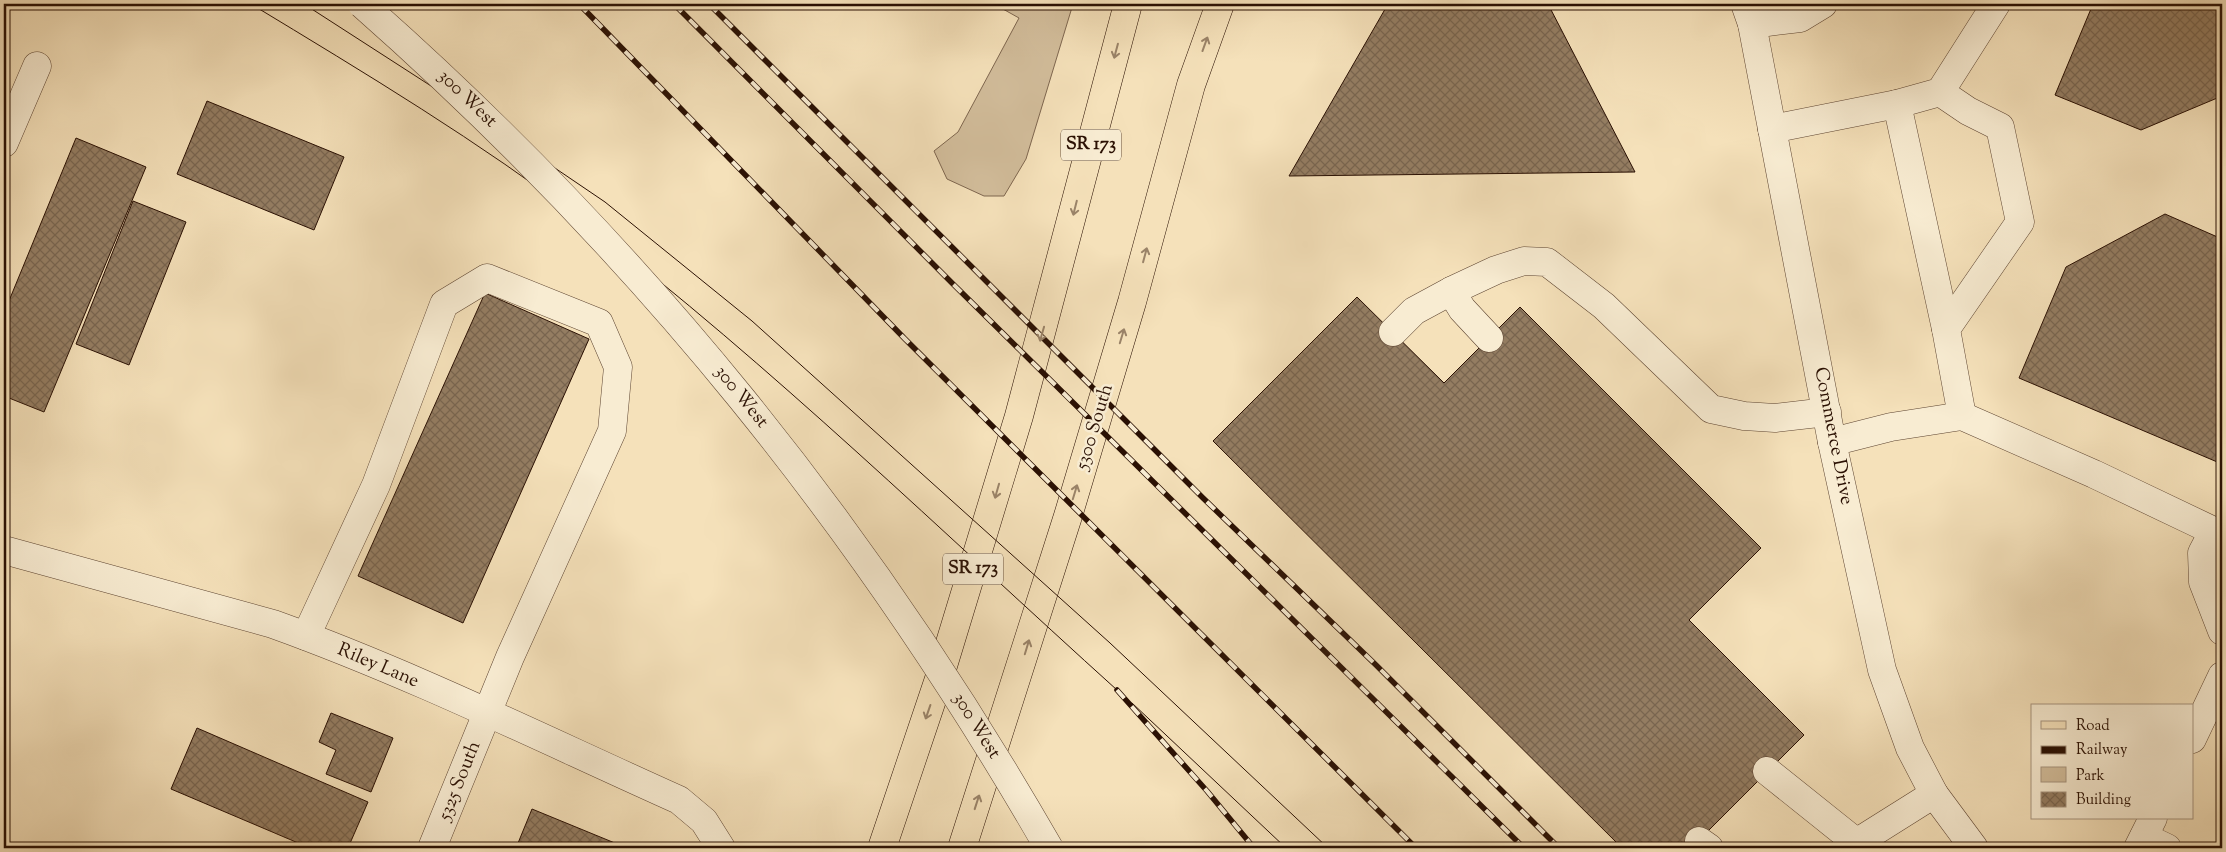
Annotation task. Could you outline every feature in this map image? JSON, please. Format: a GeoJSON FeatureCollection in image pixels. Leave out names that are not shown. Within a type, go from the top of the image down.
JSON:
{"type":"FeatureCollection","features":[{"type":"Feature","properties":{"kind":"main road","name":"SR 173"},"geometry":{"type":"LineString","coordinates":[[882,848],[939,679],[1016,425],[1055,287],[1128,4]]}},
{"type":"Feature","properties":{"kind":"main road","name":"5300 South"},"geometry":{"type":"LineString","coordinates":[[962,848],[1068,516],[1132,302],[1190,85],[1220,4]]}},
{"type":"Feature","properties":{"kind":"street","name":"300 West"},"geometry":{"type":"LineString","coordinates":[[362,4],[419,54],[514,144],[599,232],[692,337],[776,439],[854,544],[929,652],[999,762],[1048,848]]}},
{"type":"Feature","properties":{"kind":"street"},"geometry":{"type":"LineString","coordinates":[[1748,14],[1800,18],[1823,4]]}},
{"type":"Feature","properties":{"kind":"street"},"geometry":{"type":"LineString","coordinates":[[1772,128],[1897,104],[1940,92],[1996,4]]}},
{"type":"Feature","properties":{"kind":"street","name":"Commerce Drive"},"geometry":{"type":"LineString","coordinates":[[1748,14],[1772,128],[1832,442],[1882,670],[1910,748],[1934,794],[1974,848]]}},
{"type":"Feature","properties":{"kind":"street"},"geometry":{"type":"LineString","coordinates":[[4,143],[37,66]]}},
{"type":"Feature","properties":{"kind":"street"},"geometry":{"type":"LineString","coordinates":[[1940,92],[1968,111],[2000,127],[2020,222],[1946,329]]}},
{"type":"Feature","properties":{"kind":"street"},"geometry":{"type":"LineString","coordinates":[[1897,104],[1946,329],[1962,416]]}},
{"type":"Feature","properties":{"kind":"street"},"geometry":{"type":"LineString","coordinates":[[1393,332],[1414,311],[1496,270],[1524,261],[1547,262],[1604,306],[1711,408],[1744,416],[1775,418],[1827,412]]}},
{"type":"Feature","properties":{"kind":"street","name":"5325 South"},"geometry":{"type":"LineString","coordinates":[[306,636],[376,485],[444,304],[487,278],[599,323],[618,367],[612,431],[487,714],[432,848]]}},
{"type":"Feature","properties":{"kind":"street"},"geometry":{"type":"LineString","coordinates":[[1451,291],[1462,309],[1489,338]]}},
{"type":"Feature","properties":{"kind":"street"},"geometry":{"type":"LineString","coordinates":[[1832,442],[1891,427],[1962,416],[2094,474],[2218,534],[2202,553],[2203,582],[2222,631]]}},
{"type":"Feature","properties":{"kind":"street","name":"Riley Lane"},"geometry":{"type":"LineString","coordinates":[[4,550],[254,619],[306,636],[679,800],[704,821],[721,847]]}},
{"type":"Feature","properties":{"kind":"street"},"geometry":{"type":"LineString","coordinates":[[2194,735],[2222,676]]}},
{"type":"Feature","properties":{"kind":"street"},"geometry":{"type":"LineString","coordinates":[[1767,771],[1852,845],[1934,794]]}},
{"type":"Feature","properties":{"kind":"green space"},"geometry":{"type":"Polygon","coordinates":[[[994,4],[1073,4],[1026,159],[1004,196],[984,196],[947,179],[934,151],[958,132],[1019,18],[994,4]]]}},
{"type":"Feature","properties":{"kind":"building"},"geometry":{"type":"Polygon","coordinates":[[[1388,4],[1548,4],[1635,172],[1289,176],[1388,4]]]}},
{"type":"Feature","properties":{"kind":"building"},"geometry":{"type":"Polygon","coordinates":[[[2093,4],[2222,4],[2222,96],[2141,130],[2055,95],[2093,4]]]}},
{"type":"Feature","properties":{"kind":"building"},"geometry":{"type":"Polygon","coordinates":[[[207,101],[344,157],[314,230],[177,174],[207,101]]]}},
{"type":"Feature","properties":{"kind":"building"},"geometry":{"type":"Polygon","coordinates":[[[76,138],[146,167],[44,412],[4,396],[4,313],[76,138]]]}},
{"type":"Feature","properties":{"kind":"building"},"geometry":{"type":"Polygon","coordinates":[[[133,201],[186,222],[129,365],[76,344],[133,201]]]}},
{"type":"Feature","properties":{"kind":"building"},"geometry":{"type":"Polygon","coordinates":[[[2165,214],[2222,239],[2222,464],[2019,378],[2066,267],[2165,214]]]}},
{"type":"Feature","properties":{"kind":"building"},"geometry":{"type":"Polygon","coordinates":[[[485,293],[589,339],[463,623],[358,576],[485,293]]]}},
{"type":"Feature","properties":{"kind":"building"},"geometry":{"type":"Polygon","coordinates":[[[1357,297],[1444,383],[1520,307],[1761,548],[1689,620],[1804,735],[1691,848],[1622,848],[1213,441],[1357,297]]]}},
{"type":"Feature","properties":{"kind":"building"},"geometry":{"type":"Polygon","coordinates":[[[331,713],[393,738],[371,792],[326,774],[336,750],[319,742],[331,713]]]}},
{"type":"Feature","properties":{"kind":"building"},"geometry":{"type":"Polygon","coordinates":[[[197,728],[368,802],[348,848],[310,848],[171,789],[197,728]]]}},
{"type":"Feature","properties":{"kind":"building"},"geometry":{"type":"Polygon","coordinates":[[[532,809],[627,848],[516,848],[532,809]]]}},
{"type":"Feature","properties":{"kind":"tram line"},"geometry":{"type":"LineString","coordinates":[[251,4],[463,136],[586,223],[723,334],[790,392],[1117,690]]}},
{"type":"Feature","properties":{"kind":"tram line"},"geometry":{"type":"LineString","coordinates":[[304,4],[490,124],[605,202],[752,321],[1110,643],[1328,848]]}},
{"type":"Feature","properties":{"kind":"tram line"},"geometry":{"type":"LineString","coordinates":[[1132,703],[1286,848]]}},
{"type":"Feature","properties":{"kind":"railway"},"geometry":{"type":"LineString","coordinates":[[579,4],[905,339],[1416,848]]}},
{"type":"Feature","properties":{"kind":"railway"},"geometry":{"type":"LineString","coordinates":[[674,4],[952,283],[1524,848]]}},
{"type":"Feature","properties":{"kind":"railway"},"geometry":{"type":"LineString","coordinates":[[709,4],[1203,498],[1376,665],[1559,848]]}},
{"type":"Feature","properties":{"kind":"railway"},"geometry":{"type":"LineString","coordinates":[[1117,690],[1207,791],[1254,848]]}}]}
